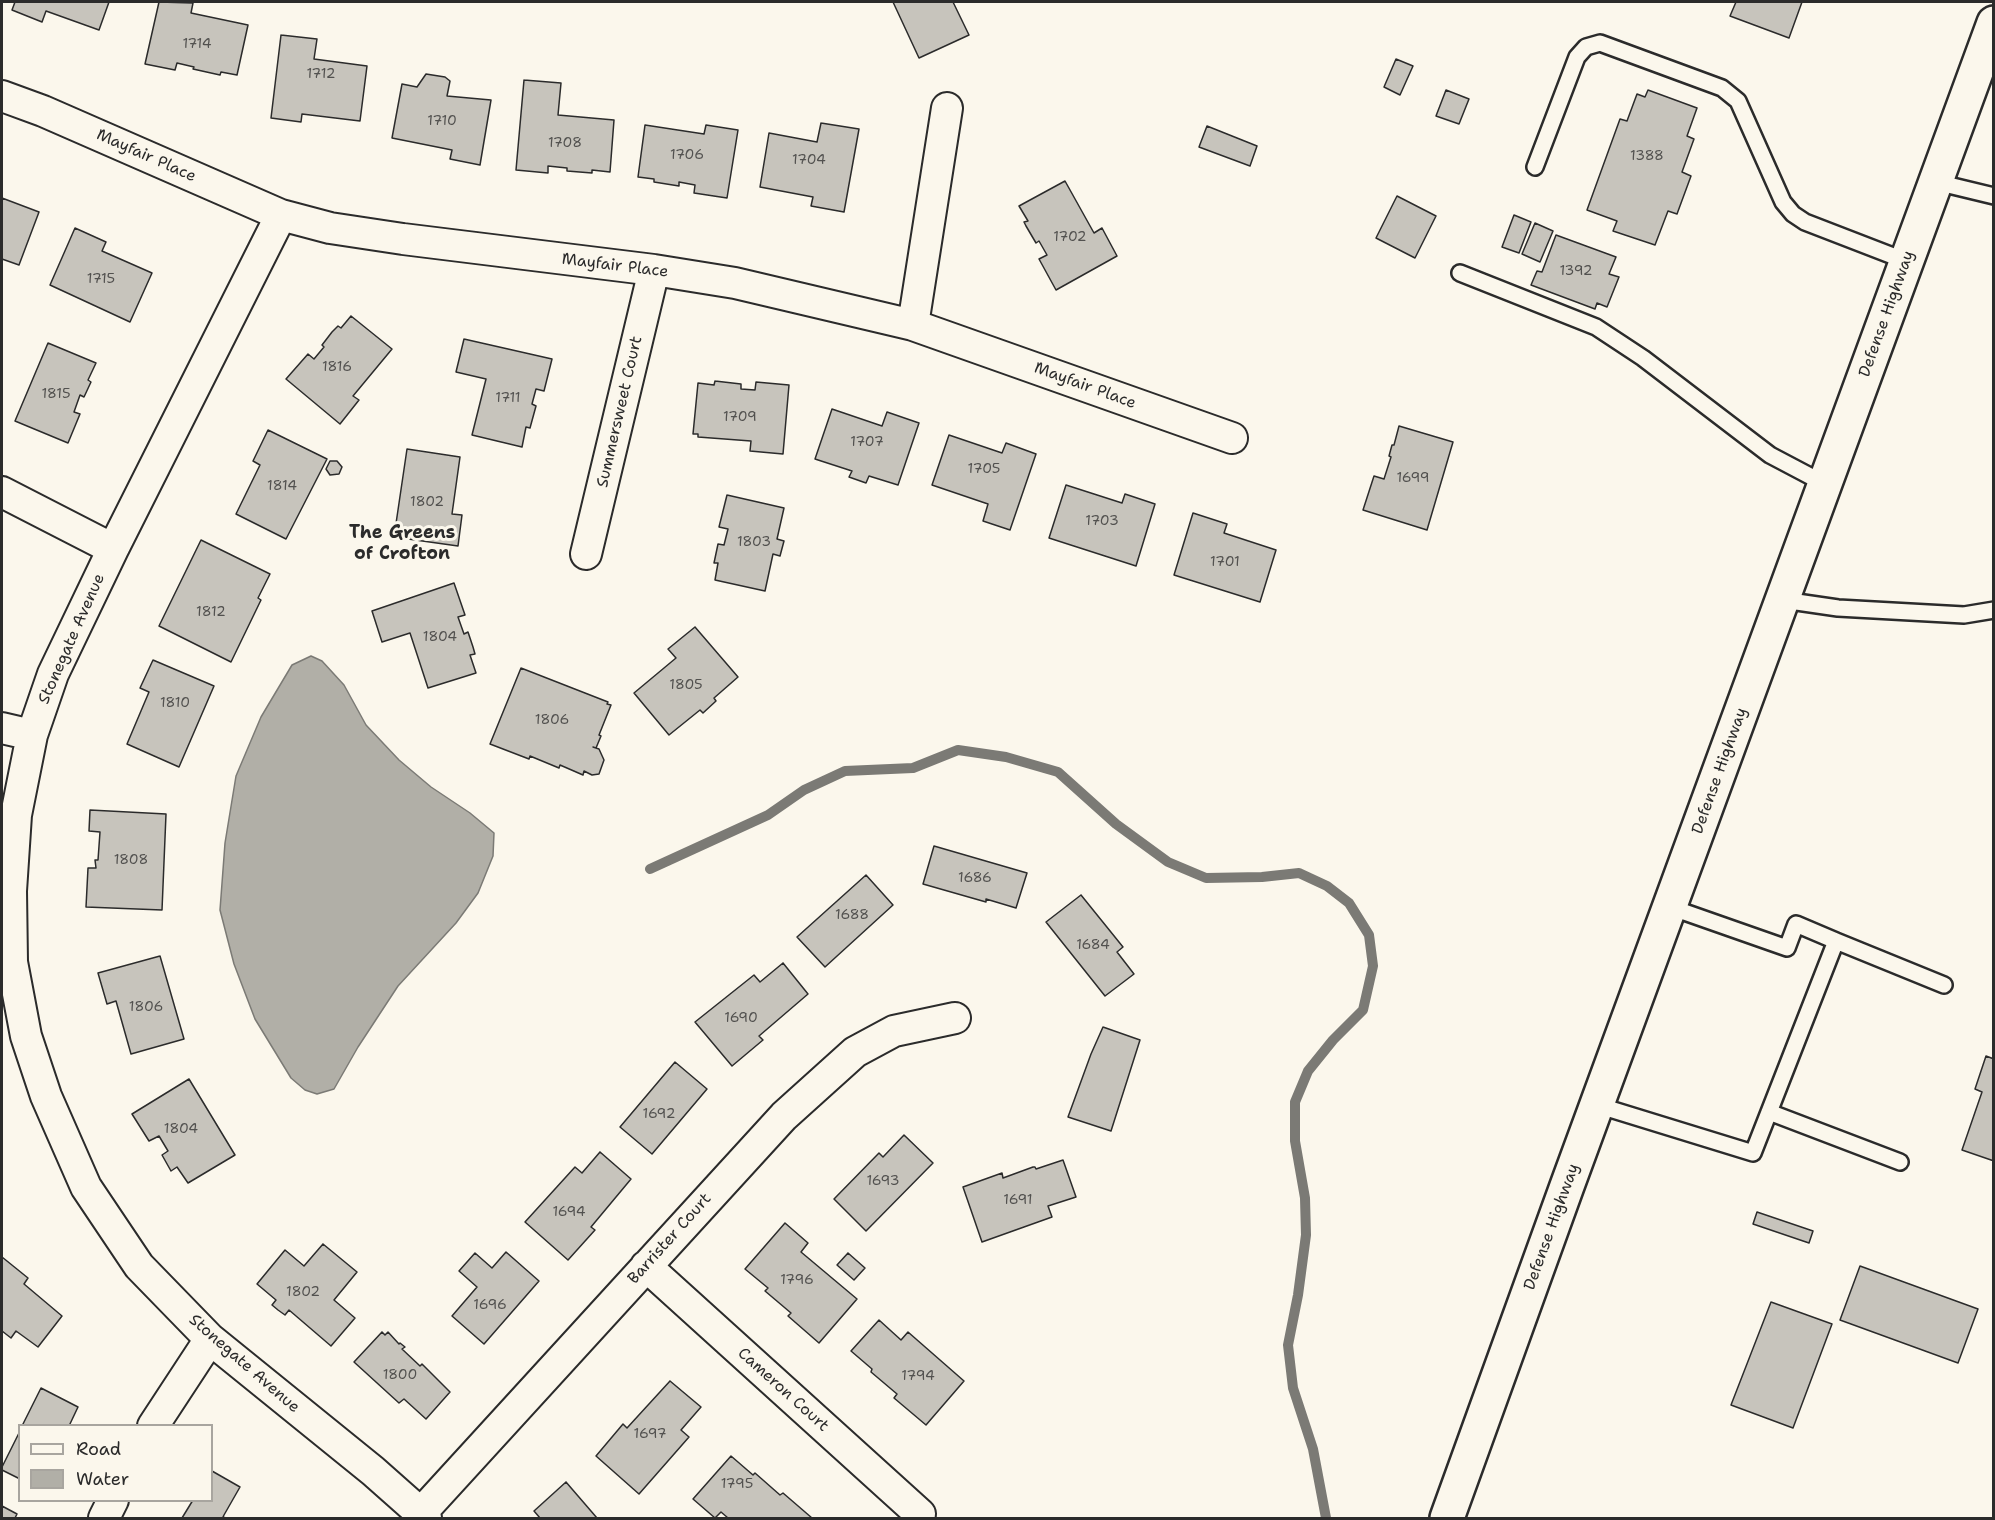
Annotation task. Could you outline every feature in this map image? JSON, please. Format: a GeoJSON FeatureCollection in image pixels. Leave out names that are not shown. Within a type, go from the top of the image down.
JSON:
{"type":"FeatureCollection","features":[{"type":"Feature","properties":{"kind":"main road","name":"Defense Highway"},"geometry":{"type":"LineString","coordinates":[[1448,1518],[1994,23]]}},
{"type":"Feature","properties":{"kind":"street","name":"Mayfair Place"},"geometry":{"type":"LineString","coordinates":[[2,96],[43,111],[281,215],[330,228],[403,239],[654,270],[735,283],[913,325],[1232,438]]}},
{"type":"Feature","properties":{"kind":"street"},"geometry":{"type":"LineString","coordinates":[[913,325],[947,108]]}},
{"type":"Feature","properties":{"kind":"street","name":"Stonegate Avenue"},"geometry":{"type":"LineString","coordinates":[[281,215],[113,549],[53,674],[32,735],[15,815],[11,891],[14,1038],[46,1096],[87,1187],[139,1266],[210,1339],[373,1471],[423,1516]]}},
{"type":"Feature","properties":{"kind":"street","name":"Summersweet Court"},"geometry":{"type":"LineString","coordinates":[[586,554],[654,270]]}},
{"type":"Feature","properties":{"kind":"street"},"geometry":{"type":"LineString","coordinates":[[2,492],[113,549]]}},
{"type":"Feature","properties":{"kind":"street"},"geometry":{"type":"LineString","coordinates":[[2,728],[32,735]]}},
{"type":"Feature","properties":{"kind":"street","name":"Barrister Court"},"geometry":{"type":"LineString","coordinates":[[423,1516],[646,1266],[784,1116],[855,1052],[894,1031],[955,1018]]}},
{"type":"Feature","properties":{"kind":"street","name":"Cameron Court"},"geometry":{"type":"LineString","coordinates":[[646,1266],[920,1514]]}},
{"type":"Feature","properties":{"kind":"street"},"geometry":{"type":"LineString","coordinates":[[154,1424],[210,1339]]}},
{"type":"Feature","properties":{"kind":"street"},"geometry":{"type":"LineString","coordinates":[[104,1518],[113,1502]]}},
{"type":"Feature","properties":{"kind":"lane"},"geometry":{"type":"LineString","coordinates":[[1535,167],[1577,57],[1586,47],[1600,43],[1722,88],[1738,101],[1783,202],[1793,213],[1805,222],[1906,261]]}},
{"type":"Feature","properties":{"kind":"lane"},"geometry":{"type":"LineString","coordinates":[[1936,182],[1994,196]]}},
{"type":"Feature","properties":{"kind":"lane"},"geometry":{"type":"LineString","coordinates":[[1460,273],[1596,327],[1643,358],[1770,455],[1825,484]]}},
{"type":"Feature","properties":{"kind":"lane"},"geometry":{"type":"LineString","coordinates":[[1783,600],[1838,608],[1964,615],[1994,610]]}},
{"type":"Feature","properties":{"kind":"lane"},"geometry":{"type":"LineString","coordinates":[[1670,907],[1787,948],[1796,924],[1944,985]]}},
{"type":"Feature","properties":{"kind":"lane"},"geometry":{"type":"LineString","coordinates":[[1597,1105],[1753,1153],[1836,941]]}},
{"type":"Feature","properties":{"kind":"lane"},"geometry":{"type":"LineString","coordinates":[[1768,1112],[1900,1162]]}},
{"type":"Feature","properties":{"kind":"water"},"geometry":{"type":"Polygon","coordinates":[[[311,656],[322,661],[344,685],[366,725],[399,760],[431,787],[470,813],[494,833],[493,856],[478,893],[456,923],[398,986],[334,1089],[317,1094],[305,1090],[291,1078],[255,1019],[234,964],[220,910],[225,843],[236,776],[261,717],[292,665],[311,656]]]}},
{"type":"Feature","properties":{"kind":"building"},"geometry":{"type":"Polygon","coordinates":[[[15,2],[109,2],[99,30],[46,11],[42,22],[12,10],[15,2]]]}},
{"type":"Feature","properties":{"kind":"building"},"geometry":{"type":"Polygon","coordinates":[[[159,2],[193,3],[191,13],[248,25],[237,75],[221,72],[220,75],[177,63],[175,70],[145,64],[159,2]]]}},
{"type":"Feature","properties":{"kind":"building"},"geometry":{"type":"Polygon","coordinates":[[[893,2],[953,2],[969,35],[919,58],[893,2]]]}},
{"type":"Feature","properties":{"kind":"building"},"geometry":{"type":"Polygon","coordinates":[[[1736,2],[1802,2],[1789,38],[1730,16],[1736,2]]]}},
{"type":"Feature","properties":{"kind":"building"},"geometry":{"type":"Polygon","coordinates":[[[281,35],[317,39],[314,59],[367,66],[360,121],[302,114],[301,122],[271,118],[281,35]]]}},
{"type":"Feature","properties":{"kind":"building"},"geometry":{"type":"Polygon","coordinates":[[[1396,59],[1413,66],[1400,95],[1384,87],[1396,59]]]}},
{"type":"Feature","properties":{"kind":"building"},"geometry":{"type":"Polygon","coordinates":[[[426,74],[445,77],[450,81],[447,96],[491,100],[480,165],[450,159],[452,150],[392,138],[402,84],[417,87],[426,74]]]}},
{"type":"Feature","properties":{"kind":"building"},"geometry":{"type":"Polygon","coordinates":[[[524,80],[561,83],[558,115],[614,120],[610,172],[567,171],[567,168],[548,166],[548,173],[516,170],[524,80]]]}},
{"type":"Feature","properties":{"kind":"building"},"geometry":{"type":"Polygon","coordinates":[[[1446,90],[1469,99],[1459,124],[1436,116],[1446,90]]]}},
{"type":"Feature","properties":{"kind":"building"},"geometry":{"type":"Polygon","coordinates":[[[1648,90],[1697,108],[1687,136],[1694,139],[1682,172],[1691,176],[1677,214],[1668,211],[1655,245],[1613,231],[1617,221],[1587,210],[1620,119],[1627,121],[1637,94],[1645,97],[1648,90]]]}},
{"type":"Feature","properties":{"kind":"building"},"geometry":{"type":"Polygon","coordinates":[[[821,123],[859,129],[844,212],[811,206],[813,197],[760,187],[769,133],[817,142],[821,123]]]}},
{"type":"Feature","properties":{"kind":"building"},"geometry":{"type":"Polygon","coordinates":[[[645,125],[704,134],[706,125],[738,130],[727,198],[694,193],[695,185],[679,182],[679,186],[638,177],[645,125]]]}},
{"type":"Feature","properties":{"kind":"building"},"geometry":{"type":"Polygon","coordinates":[[[1207,126],[1257,146],[1250,166],[1199,147],[1207,126]]]}},
{"type":"Feature","properties":{"kind":"building"},"geometry":{"type":"Polygon","coordinates":[[[1065,181],[1094,233],[1102,228],[1117,256],[1056,290],[1039,259],[1047,255],[1039,241],[1036,243],[1026,226],[1024,222],[1028,221],[1019,206],[1065,181]]]}},
{"type":"Feature","properties":{"kind":"building"},"geometry":{"type":"Polygon","coordinates":[[[1397,196],[1436,216],[1415,258],[1376,238],[1397,196]]]}},
{"type":"Feature","properties":{"kind":"building"},"geometry":{"type":"Polygon","coordinates":[[[2,198],[39,212],[19,265],[2,259],[2,198]]]}},
{"type":"Feature","properties":{"kind":"building"},"geometry":{"type":"Polygon","coordinates":[[[1514,215],[1531,222],[1519,253],[1502,247],[1514,215]]]}},
{"type":"Feature","properties":{"kind":"building"},"geometry":{"type":"Polygon","coordinates":[[[1535,223],[1553,231],[1540,262],[1522,254],[1535,223]]]}},
{"type":"Feature","properties":{"kind":"building"},"geometry":{"type":"Polygon","coordinates":[[[75,228],[106,242],[102,251],[152,273],[130,322],[50,285],[75,228]]]}},
{"type":"Feature","properties":{"kind":"building"},"geometry":{"type":"Polygon","coordinates":[[[1556,235],[1616,257],[1609,274],[1619,277],[1607,307],[1597,303],[1595,309],[1531,285],[1537,271],[1542,272],[1556,235]]]}},
{"type":"Feature","properties":{"kind":"building"},"geometry":{"type":"Polygon","coordinates":[[[351,316],[392,349],[353,396],[359,400],[340,424],[286,379],[308,354],[314,359],[332,332],[338,326],[341,328],[351,316]]]}},
{"type":"Feature","properties":{"kind":"building"},"geometry":{"type":"Polygon","coordinates":[[[464,339],[552,359],[544,391],[536,389],[532,404],[536,406],[530,428],[526,427],[522,447],[472,435],[486,379],[456,372],[464,339]]]}},
{"type":"Feature","properties":{"kind":"building"},"geometry":{"type":"Polygon","coordinates":[[[48,343],[96,363],[88,380],[91,382],[84,397],[80,395],[74,412],[80,414],[68,443],[15,421],[48,343]]]}},
{"type":"Feature","properties":{"kind":"building"},"geometry":{"type":"Polygon","coordinates":[[[715,381],[741,384],[741,389],[755,390],[756,382],[789,385],[783,454],[750,451],[751,441],[698,437],[698,434],[693,434],[698,383],[714,385],[715,381]]]}},
{"type":"Feature","properties":{"kind":"building"},"geometry":{"type":"Polygon","coordinates":[[[832,409],[882,426],[887,412],[919,423],[898,485],[869,476],[866,483],[849,477],[852,471],[815,459],[832,409]]]}},
{"type":"Feature","properties":{"kind":"building"},"geometry":{"type":"Polygon","coordinates":[[[1399,426],[1453,442],[1427,530],[1363,510],[1374,476],[1384,479],[1399,426]]]}},
{"type":"Feature","properties":{"kind":"building"},"geometry":{"type":"Polygon","coordinates":[[[268,430],[327,459],[286,539],[236,514],[260,465],[253,461],[268,430]]]}},
{"type":"Feature","properties":{"kind":"building"},"geometry":{"type":"Polygon","coordinates":[[[949,435],[1002,453],[1006,443],[1036,454],[1010,530],[983,521],[988,504],[932,485],[949,435]]]}},
{"type":"Feature","properties":{"kind":"building"},"geometry":{"type":"Polygon","coordinates":[[[407,449],[460,457],[452,514],[462,515],[458,546],[394,537],[407,449]]]}},
{"type":"Feature","properties":{"kind":"building"},"geometry":{"type":"Polygon","coordinates":[[[330,461],[337,461],[342,467],[339,474],[330,475],[326,469],[330,461]]]}},
{"type":"Feature","properties":{"kind":"building"},"geometry":{"type":"Polygon","coordinates":[[[1066,485],[1122,503],[1125,494],[1155,504],[1136,566],[1049,538],[1066,485]]]}},
{"type":"Feature","properties":{"kind":"building"},"geometry":{"type":"Polygon","coordinates":[[[727,495],[784,508],[777,539],[784,541],[780,556],[773,554],[765,591],[715,580],[718,563],[714,563],[718,544],[724,545],[728,529],[719,527],[727,495]]]}},
{"type":"Feature","properties":{"kind":"building"},"geometry":{"type":"Polygon","coordinates":[[[1193,513],[1227,524],[1224,533],[1276,550],[1260,602],[1174,575],[1193,513]]]}},
{"type":"Feature","properties":{"kind":"building"},"geometry":{"type":"Polygon","coordinates":[[[201,540],[270,574],[258,598],[261,600],[231,662],[159,626],[201,540]]]}},
{"type":"Feature","properties":{"kind":"building"},"geometry":{"type":"Polygon","coordinates":[[[454,583],[465,615],[458,617],[464,634],[468,632],[473,647],[475,654],[470,655],[476,673],[428,688],[410,633],[382,642],[372,611],[454,583]]]}},
{"type":"Feature","properties":{"kind":"building"},"geometry":{"type":"Polygon","coordinates":[[[695,627],[738,677],[714,698],[716,701],[703,713],[700,710],[669,735],[634,693],[676,658],[668,649],[695,627]]]}},
{"type":"Feature","properties":{"kind":"building"},"geometry":{"type":"Polygon","coordinates":[[[153,660],[214,686],[179,767],[127,744],[149,692],[140,688],[153,660]]]}},
{"type":"Feature","properties":{"kind":"building"},"geometry":{"type":"Polygon","coordinates":[[[521,668],[611,705],[596,748],[599,749],[604,760],[599,774],[592,775],[584,771],[583,775],[560,765],[559,768],[530,756],[529,759],[490,744],[521,668]]]}},
{"type":"Feature","properties":{"kind":"building"},"geometry":{"type":"Polygon","coordinates":[[[90,810],[166,814],[162,910],[86,907],[88,868],[96,868],[95,860],[98,860],[100,832],[89,831],[90,810]]]}},
{"type":"Feature","properties":{"kind":"building"},"geometry":{"type":"Polygon","coordinates":[[[934,846],[1027,873],[1016,908],[923,884],[934,846]]]}},
{"type":"Feature","properties":{"kind":"building"},"geometry":{"type":"Polygon","coordinates":[[[866,875],[893,905],[825,967],[797,937],[866,875]]]}},
{"type":"Feature","properties":{"kind":"building"},"geometry":{"type":"Polygon","coordinates":[[[1081,895],[1123,947],[1117,952],[1134,974],[1105,996],[1046,922],[1081,895]]]}},
{"type":"Feature","properties":{"kind":"building"},"geometry":{"type":"Polygon","coordinates":[[[160,956],[184,1039],[131,1054],[116,1001],[107,1004],[98,973],[160,956]]]}},
{"type":"Feature","properties":{"kind":"building"},"geometry":{"type":"Polygon","coordinates":[[[783,963],[808,994],[759,1036],[763,1040],[732,1066],[695,1022],[754,975],[760,982],[783,963]]]}},
{"type":"Feature","properties":{"kind":"building"},"geometry":{"type":"Polygon","coordinates":[[[1103,1027],[1140,1040],[1111,1131],[1068,1117],[1103,1027]]]}},
{"type":"Feature","properties":{"kind":"building"},"geometry":{"type":"Polygon","coordinates":[[[1986,1056],[1994,1059],[1994,1161],[1962,1150],[1982,1092],[1975,1089],[1986,1056]]]}},
{"type":"Feature","properties":{"kind":"building"},"geometry":{"type":"Polygon","coordinates":[[[675,1062],[707,1089],[652,1154],[620,1127],[675,1062]]]}},
{"type":"Feature","properties":{"kind":"building"},"geometry":{"type":"Polygon","coordinates":[[[189,1079],[235,1155],[188,1183],[177,1167],[171,1171],[162,1155],[168,1151],[159,1136],[149,1141],[132,1114],[189,1079]]]}},
{"type":"Feature","properties":{"kind":"building"},"geometry":{"type":"Polygon","coordinates":[[[904,1135],[933,1163],[866,1231],[834,1199],[879,1153],[883,1157],[904,1135]]]}},
{"type":"Feature","properties":{"kind":"building"},"geometry":{"type":"Polygon","coordinates":[[[600,1152],[631,1179],[591,1227],[595,1230],[568,1260],[525,1222],[575,1167],[582,1173],[600,1152]]]}},
{"type":"Feature","properties":{"kind":"building"},"geometry":{"type":"Polygon","coordinates":[[[1063,1160],[1076,1197],[1048,1206],[1052,1217],[982,1242],[963,1187],[1002,1173],[1003,1178],[1033,1167],[1036,1169],[1063,1160]]]}},
{"type":"Feature","properties":{"kind":"building"},"geometry":{"type":"Polygon","coordinates":[[[1757,1212],[1813,1231],[1809,1243],[1753,1224],[1757,1212]]]}},
{"type":"Feature","properties":{"kind":"building"},"geometry":{"type":"Polygon","coordinates":[[[785,1223],[808,1243],[801,1252],[857,1299],[819,1343],[788,1316],[791,1313],[765,1291],[768,1288],[745,1269],[785,1223]]]}},
{"type":"Feature","properties":{"kind":"building"},"geometry":{"type":"Polygon","coordinates":[[[323,1244],[357,1272],[334,1300],[355,1318],[331,1346],[289,1310],[285,1315],[272,1305],[276,1300],[257,1284],[285,1250],[304,1266],[323,1244]]]}},
{"type":"Feature","properties":{"kind":"building"},"geometry":{"type":"Polygon","coordinates":[[[506,1252],[539,1281],[484,1344],[452,1316],[477,1287],[459,1271],[475,1253],[492,1268],[506,1252]]]}},
{"type":"Feature","properties":{"kind":"building"},"geometry":{"type":"Polygon","coordinates":[[[848,1253],[865,1268],[854,1280],[837,1265],[848,1253]]]}},
{"type":"Feature","properties":{"kind":"building"},"geometry":{"type":"Polygon","coordinates":[[[2,1257],[28,1278],[24,1284],[62,1316],[38,1347],[16,1331],[11,1338],[2,1331],[2,1257]]]}},
{"type":"Feature","properties":{"kind":"building"},"geometry":{"type":"Polygon","coordinates":[[[1860,1266],[1978,1309],[1958,1363],[1840,1320],[1860,1266]]]}},
{"type":"Feature","properties":{"kind":"building"},"geometry":{"type":"Polygon","coordinates":[[[1771,1302],[1832,1324],[1793,1428],[1731,1405],[1771,1302]]]}},
{"type":"Feature","properties":{"kind":"building"},"geometry":{"type":"Polygon","coordinates":[[[879,1320],[901,1340],[908,1332],[964,1381],[926,1425],[894,1398],[897,1394],[851,1351],[879,1320]]]}},
{"type":"Feature","properties":{"kind":"building"},"geometry":{"type":"Polygon","coordinates":[[[382,1332],[385,1335],[388,1332],[405,1347],[402,1349],[420,1366],[422,1364],[450,1392],[426,1419],[404,1399],[399,1403],[354,1362],[382,1332]]]}},
{"type":"Feature","properties":{"kind":"building"},"geometry":{"type":"Polygon","coordinates":[[[670,1381],[701,1407],[681,1430],[689,1437],[639,1494],[596,1456],[623,1424],[627,1428],[670,1381]]]}},
{"type":"Feature","properties":{"kind":"building"},"geometry":{"type":"Polygon","coordinates":[[[41,1388],[78,1407],[70,1424],[23,1424],[41,1388]]]}},
{"type":"Feature","properties":{"kind":"building"},"geometry":{"type":"Polygon","coordinates":[[[18,1435],[18,1478],[2,1470],[18,1435]]]}},
{"type":"Feature","properties":{"kind":"building"},"geometry":{"type":"Polygon","coordinates":[[[731,1456],[780,1495],[783,1493],[812,1518],[728,1518],[721,1512],[715,1518],[693,1499],[731,1456]]]}},
{"type":"Feature","properties":{"kind":"building"},"geometry":{"type":"Polygon","coordinates":[[[213,1472],[240,1487],[223,1517],[226,1518],[182,1518],[192,1502],[213,1502],[213,1472]]]}},
{"type":"Feature","properties":{"kind":"building"},"geometry":{"type":"Polygon","coordinates":[[[566,1482],[597,1518],[540,1518],[534,1511],[566,1482]]]}},
{"type":"Feature","properties":{"kind":"building"},"geometry":{"type":"Polygon","coordinates":[[[2,1506],[17,1514],[15,1518],[2,1518],[2,1506]]]}},
{"type":"Feature","properties":{"kind":"waterway"},"geometry":{"type":"LineString","coordinates":[[650,869],[768,815],[804,790],[845,771],[913,768],[958,750],[1006,757],[1058,772],[1116,824],[1168,862],[1206,878],[1262,877],[1299,873],[1327,886],[1349,903],[1369,935],[1373,966],[1363,1010],[1333,1040],[1308,1071],[1295,1102],[1295,1141],[1305,1198],[1306,1235],[1288,1345],[1293,1388],[1313,1449],[1326,1518]]}},
{"type":"Feature","properties":{"kind":"district","name":"The Greens of Crofton"},"geometry":{"type":"Point","coordinates":[402,543]}}]}
